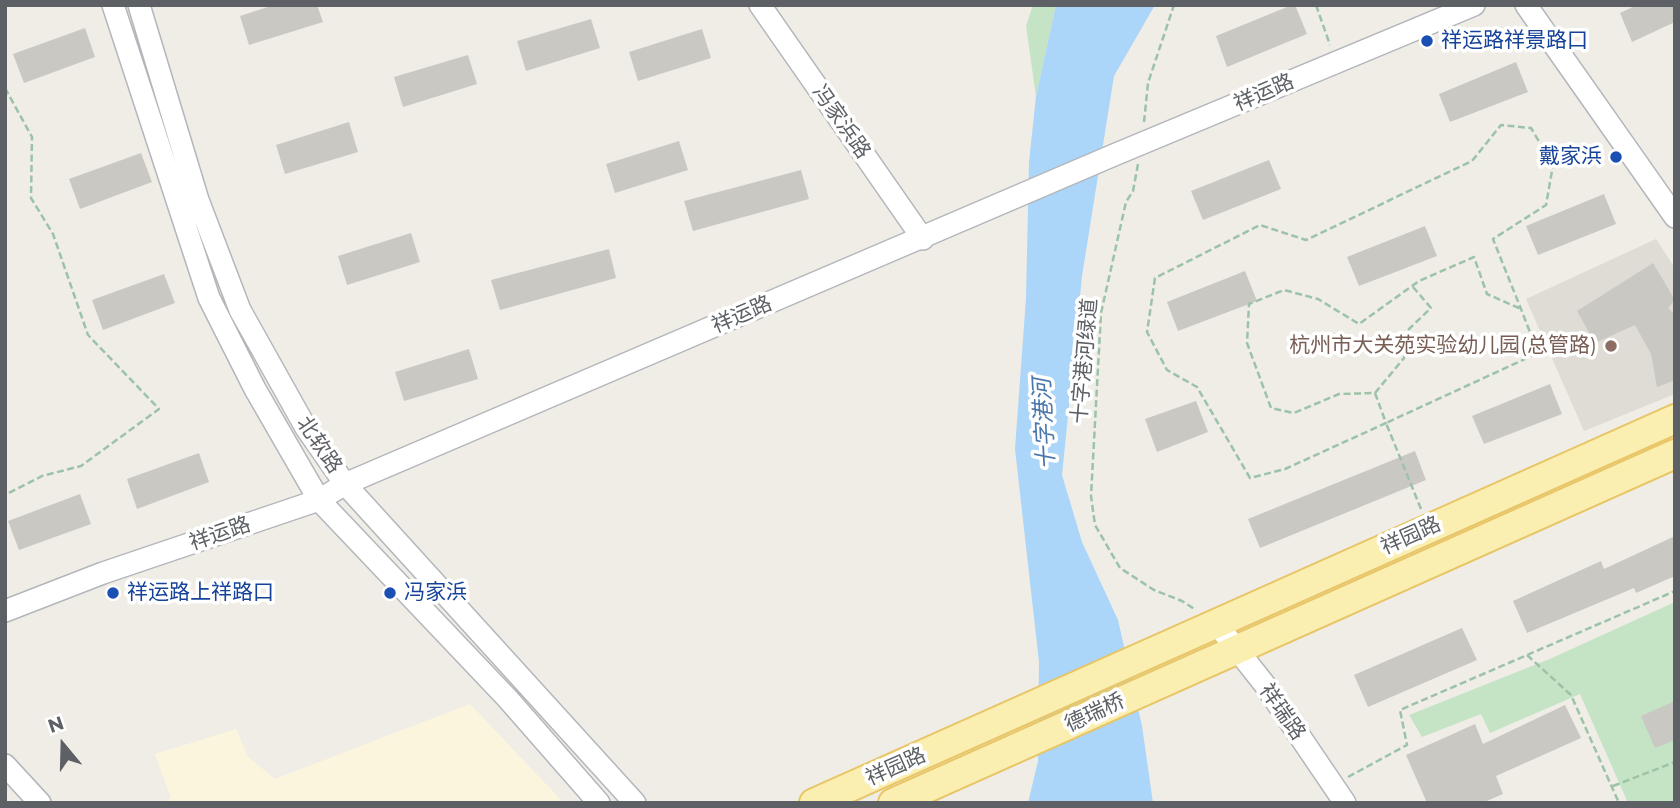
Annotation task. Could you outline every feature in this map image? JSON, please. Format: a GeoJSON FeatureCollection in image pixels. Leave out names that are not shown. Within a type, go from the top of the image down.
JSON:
{"type":"FeatureCollection","features":[{"type":"Feature","properties":{"kind":"main road","name":"祥园路"},"geometry":{"type":"LineString","coordinates":[[1147,653],[1675,418]]}},
{"type":"Feature","properties":{"kind":"main road","name":"祥园路"},"geometry":{"type":"LineString","coordinates":[[1161,683],[1675,454]]}},
{"type":"Feature","properties":{"kind":"main road","name":"德瑞桥"},"geometry":{"type":"LineString","coordinates":[[1017,713],[1147,653]]}},
{"type":"Feature","properties":{"kind":"main road","name":"德瑞桥"},"geometry":{"type":"LineString","coordinates":[[1030,744],[1161,683]]}},
{"type":"Feature","properties":{"kind":"main road","name":"祥园路"},"geometry":{"type":"LineString","coordinates":[[814,803],[1017,713]]}},
{"type":"Feature","properties":{"kind":"main road","name":"祥园路"},"geometry":{"type":"LineString","coordinates":[[893,803],[1030,744]]}},
{"type":"Feature","properties":{"kind":"street","name":"北软路"},"geometry":{"type":"LineString","coordinates":[[113,5],[209,298],[255,389],[319,500],[508,699],[599,803]]}},
{"type":"Feature","properties":{"kind":"street","name":"北软路"},"geometry":{"type":"LineString","coordinates":[[138,5],[198,200],[240,310],[306,428],[345,484],[635,803]]}},
{"type":"Feature","properties":{"kind":"street","name":"冯家浜路"},"geometry":{"type":"LineString","coordinates":[[760,5],[923,239]]}},
{"type":"Feature","properties":{"kind":"street","name":"祥运路"},"geometry":{"type":"LineString","coordinates":[[5,611],[103,573],[319,500],[345,484],[923,239],[1114,155],[1474,5]]}},
{"type":"Feature","properties":{"kind":"street"},"geometry":{"type":"LineString","coordinates":[[1526,5],[1675,216]]}},
{"type":"Feature","properties":{"kind":"street","name":"祥瑞路"},"geometry":{"type":"LineString","coordinates":[[1216,623],[1345,803]]}},
{"type":"Feature","properties":{"kind":"street"},"geometry":{"type":"LineString","coordinates":[[5,765],[40,803]]}},
{"type":"Feature","properties":{"kind":"path","name":"十字港河绿道"},"geometry":{"type":"LineString","coordinates":[[1174,5],[1148,83],[1142,144],[1101,313],[1091,496],[1095,525],[1120,568],[1154,590],[1182,601],[1216,623]]}},
{"type":"Feature","properties":{"kind":"path"},"geometry":{"type":"LineString","coordinates":[[1316,5],[1336,63]]}},
{"type":"Feature","properties":{"kind":"path"},"geometry":{"type":"LineString","coordinates":[[5,88],[32,137],[31,198],[53,234],[88,335],[159,409],[81,466],[42,476],[5,495]]}},
{"type":"Feature","properties":{"kind":"path"},"geometry":{"type":"LineString","coordinates":[[1501,125],[1531,128],[1553,165],[1546,205],[1493,239],[1538,354],[1386,423],[1285,469],[1250,478],[1197,387],[1167,370],[1147,332],[1155,278],[1260,225],[1306,240],[1472,161],[1501,125]]}},
{"type":"Feature","properties":{"kind":"path"},"geometry":{"type":"LineString","coordinates":[[1412,286],[1431,307],[1409,329],[1404,358],[1376,393],[1339,394],[1294,413],[1271,408],[1247,344],[1249,304],[1284,290],[1318,299],[1359,324],[1412,286],[1474,257],[1487,294],[1521,309]]}},
{"type":"Feature","properties":{"kind":"path"},"geometry":{"type":"LineString","coordinates":[[1376,393],[1429,528]]}},
{"type":"Feature","properties":{"kind":"path"},"geometry":{"type":"LineString","coordinates":[[1333,785],[1407,745],[1400,710],[1675,591]]}},
{"type":"Feature","properties":{"kind":"path"},"geometry":{"type":"LineString","coordinates":[[1527,655],[1571,695],[1619,803]]}},
{"type":"Feature","properties":{"kind":"path"},"geometry":{"type":"LineString","coordinates":[[1611,787],[1675,762]]}},
{"type":"Feature","properties":{"kind":"shaded area","name":"杭州市大关苑实验幼儿园(总管路)"},"geometry":{"type":"Polygon","coordinates":[[[1656,239],[1675,268],[1675,394],[1584,431],[1526,299],[1656,239]]]}},
{"type":"Feature","properties":{"kind":"shaded area"},"geometry":{"type":"Polygon","coordinates":[[[470,704],[564,803],[164,803],[171,798],[155,754],[236,729],[248,757],[275,779],[470,704]]]}},
{"type":"Feature","properties":{"kind":"green space"},"geometry":{"type":"Polygon","coordinates":[[[1033,5],[1056,5],[1036,96],[1026,26],[1033,5]]]}},
{"type":"Feature","properties":{"kind":"green space"},"geometry":{"type":"Polygon","coordinates":[[[1675,602],[1675,803],[1628,803],[1580,694],[1490,733],[1481,714],[1422,737],[1409,715],[1552,658],[1675,602]]]}},
{"type":"Feature","properties":{"kind":"water","name":"十字港河"},"geometry":{"type":"Polygon","coordinates":[[[1056,5],[1155,5],[1114,76],[1082,276],[1062,475],[1082,542],[1118,620],[1142,726],[1153,803],[1028,803],[1038,761],[1039,662],[1015,449],[1026,298],[1029,162],[1036,96],[1056,5]]]}},
{"type":"Feature","properties":{"kind":"building"},"geometry":{"type":"Polygon","coordinates":[[[274,5],[317,5],[323,22],[249,45],[240,16],[274,5]]]}},
{"type":"Feature","properties":{"kind":"building"},"geometry":{"type":"Polygon","coordinates":[[[1295,5],[1307,34],[1227,67],[1216,36],[1295,5]]]}},
{"type":"Feature","properties":{"kind":"building"},"geometry":{"type":"Polygon","coordinates":[[[1637,5],[1675,5],[1675,22],[1632,42],[1620,13],[1637,5]]]}},
{"type":"Feature","properties":{"kind":"building"},"geometry":{"type":"Polygon","coordinates":[[[591,19],[600,48],[526,71],[517,41],[591,19]]]}},
{"type":"Feature","properties":{"kind":"building"},"geometry":{"type":"Polygon","coordinates":[[[85,28],[95,57],[24,83],[13,54],[85,28]]]}},
{"type":"Feature","properties":{"kind":"building"},"geometry":{"type":"Polygon","coordinates":[[[702,29],[711,58],[638,81],[629,52],[702,29]]]}},
{"type":"Feature","properties":{"kind":"building"},"geometry":{"type":"Polygon","coordinates":[[[468,55],[477,84],[403,107],[394,77],[468,55]]]}},
{"type":"Feature","properties":{"kind":"building"},"geometry":{"type":"Polygon","coordinates":[[[1516,62],[1528,92],[1450,122],[1439,94],[1516,62]]]}},
{"type":"Feature","properties":{"kind":"building"},"geometry":{"type":"Polygon","coordinates":[[[349,122],[358,152],[285,174],[276,145],[349,122]]]}},
{"type":"Feature","properties":{"kind":"building"},"geometry":{"type":"Polygon","coordinates":[[[679,141],[688,170],[615,193],[606,164],[679,141]]]}},
{"type":"Feature","properties":{"kind":"building"},"geometry":{"type":"Polygon","coordinates":[[[141,153],[152,182],[80,209],[69,179],[141,153]]]}},
{"type":"Feature","properties":{"kind":"building"},"geometry":{"type":"Polygon","coordinates":[[[1269,160],[1281,189],[1203,220],[1191,191],[1269,160]]]}},
{"type":"Feature","properties":{"kind":"building"},"geometry":{"type":"Polygon","coordinates":[[[801,170],[809,199],[693,231],[684,201],[801,170]]]}},
{"type":"Feature","properties":{"kind":"building"},"geometry":{"type":"Polygon","coordinates":[[[1604,194],[1616,224],[1538,255],[1526,226],[1604,194]]]}},
{"type":"Feature","properties":{"kind":"building"},"geometry":{"type":"Polygon","coordinates":[[[1425,226],[1437,256],[1359,286],[1347,257],[1425,226]]]}},
{"type":"Feature","properties":{"kind":"building"},"geometry":{"type":"Polygon","coordinates":[[[411,233],[420,262],[347,285],[338,256],[411,233]]]}},
{"type":"Feature","properties":{"kind":"building"},"geometry":{"type":"Polygon","coordinates":[[[609,249],[616,278],[500,310],[491,280],[609,249]]]}},
{"type":"Feature","properties":{"kind":"building"},"geometry":{"type":"Polygon","coordinates":[[[1653,263],[1675,300],[1668,308],[1675,315],[1675,380],[1657,387],[1651,354],[1635,325],[1595,343],[1577,311],[1653,263]]]}},
{"type":"Feature","properties":{"kind":"building"},"geometry":{"type":"Polygon","coordinates":[[[1245,271],[1257,301],[1178,331],[1167,302],[1245,271]]]}},
{"type":"Feature","properties":{"kind":"building"},"geometry":{"type":"Polygon","coordinates":[[[164,274],[175,303],[103,330],[92,300],[164,274]]]}},
{"type":"Feature","properties":{"kind":"building"},"geometry":{"type":"Polygon","coordinates":[[[469,349],[478,379],[404,401],[395,372],[469,349]]]}},
{"type":"Feature","properties":{"kind":"building"},"geometry":{"type":"Polygon","coordinates":[[[1550,384],[1562,414],[1484,444],[1472,416],[1550,384]]]}},
{"type":"Feature","properties":{"kind":"building"},"geometry":{"type":"Polygon","coordinates":[[[1196,401],[1208,432],[1157,452],[1145,419],[1196,401]]]}},
{"type":"Feature","properties":{"kind":"building"},"geometry":{"type":"Polygon","coordinates":[[[1415,451],[1426,480],[1260,548],[1248,519],[1415,451]]]}},
{"type":"Feature","properties":{"kind":"building"},"geometry":{"type":"Polygon","coordinates":[[[199,453],[209,482],[137,509],[127,479],[199,453]]]}},
{"type":"Feature","properties":{"kind":"building"},"geometry":{"type":"Polygon","coordinates":[[[80,494],[91,524],[19,550],[8,521],[80,494]]]}},
{"type":"Feature","properties":{"kind":"building"},"geometry":{"type":"Polygon","coordinates":[[[1675,536],[1675,576],[1636,593],[1634,588],[1527,633],[1513,601],[1601,561],[1604,569],[1675,536]]]}},
{"type":"Feature","properties":{"kind":"building"},"geometry":{"type":"Polygon","coordinates":[[[1462,628],[1477,660],[1368,707],[1354,675],[1462,628]]]}},
{"type":"Feature","properties":{"kind":"building"},"geometry":{"type":"Polygon","coordinates":[[[1675,701],[1675,740],[1655,748],[1641,716],[1675,701]]]}},
{"type":"Feature","properties":{"kind":"building"},"geometry":{"type":"Polygon","coordinates":[[[1565,705],[1581,738],[1496,776],[1503,794],[1482,803],[1427,803],[1406,755],[1475,724],[1483,744],[1565,705]]]}},
{"type":"Feature","properties":{"kind":"place","name":"祥运路祥景路口"},"geometry":{"type":"Point","coordinates":[1427,41]}},
{"type":"Feature","properties":{"kind":"place","name":"戴家浜"},"geometry":{"type":"Point","coordinates":[1616,157]}},
{"type":"Feature","properties":{"kind":"place","name":"杭州市大关苑实验幼儿园(总管路)"},"geometry":{"type":"Point","coordinates":[1611,346]}},
{"type":"Feature","properties":{"kind":"place","name":"祥运路上祥路口"},"geometry":{"type":"Point","coordinates":[113,593]}},
{"type":"Feature","properties":{"kind":"place","name":"冯家浜"},"geometry":{"type":"Point","coordinates":[390,593]}}]}
